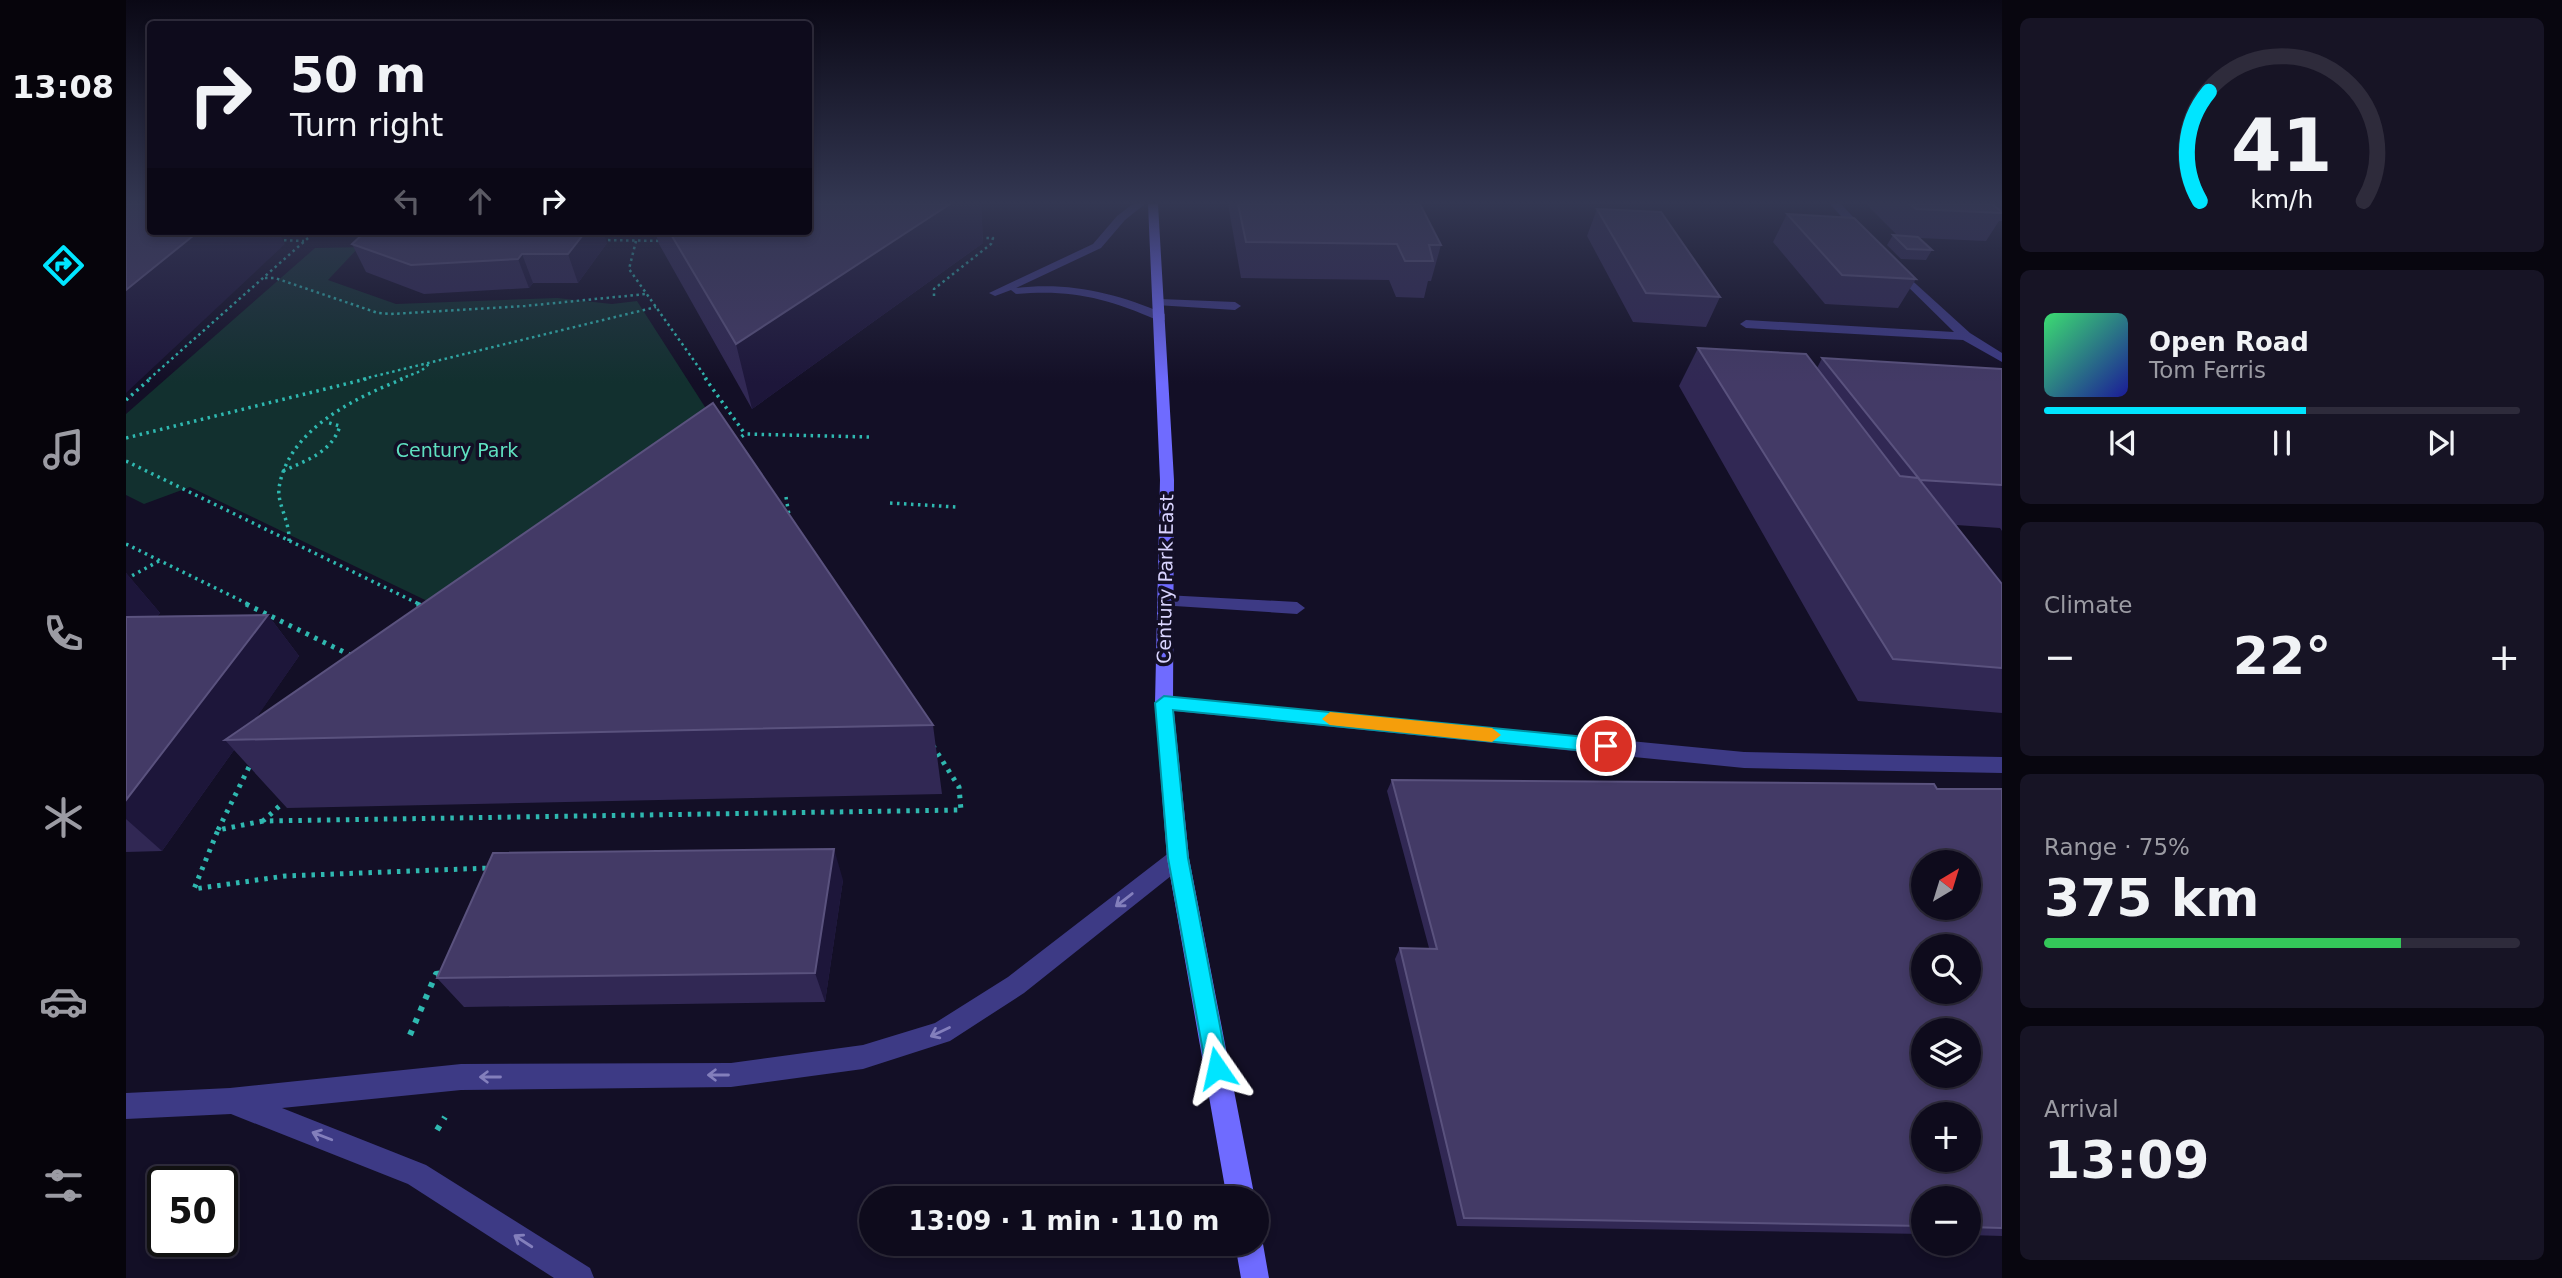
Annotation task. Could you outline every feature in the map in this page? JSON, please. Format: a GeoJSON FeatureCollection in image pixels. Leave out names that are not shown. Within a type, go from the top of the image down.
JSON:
{"type":"FeatureCollection","features":[{"type":"Feature","properties":{"kind":"main road","name":"Century Park East"},"geometry":{"type":"LineString","coordinates":[[1157,264],[1167,480],[1164,703],[1178,858],[1239,1186]]}},
{"type":"Feature","properties":{"kind":"main road"},"geometry":{"type":"LineString","coordinates":[[1251,1256],[1255,1278]]}},
{"type":"Feature","properties":{"kind":"lane"},"geometry":{"type":"LineString","coordinates":[[1059,264],[995,293],[1056,286],[1110,295],[1160,310],[1236,306]]}},
{"type":"Feature","properties":{"kind":"lane"},"geometry":{"type":"LineString","coordinates":[[1891,264],[1966,336],[2002,358]]}},
{"type":"Feature","properties":{"kind":"lane"},"geometry":{"type":"LineString","coordinates":[[1746,324],[1966,336]]}},
{"type":"Feature","properties":{"kind":"lane"},"geometry":{"type":"LineString","coordinates":[[1165,601],[1297,608]]}},
{"type":"Feature","properties":{"kind":"lane"},"geometry":{"type":"LineString","coordinates":[[1164,703],[1744,760],[2002,765]]}},
{"type":"Feature","properties":{"kind":"lane"},"geometry":{"type":"LineString","coordinates":[[126,1106],[230,1101],[461,1077],[730,1075],[863,1057],[940,1033],[1016,985],[1178,858]]}},
{"type":"Feature","properties":{"kind":"lane"},"geometry":{"type":"LineString","coordinates":[[230,1101],[417,1174],[580,1278]]}},
{"type":"Feature","properties":{"kind":"path"},"geometry":{"type":"LineString","coordinates":[[126,400],[281,264]]}},
{"type":"Feature","properties":{"kind":"path"},"geometry":{"type":"LineString","coordinates":[[630,264],[629,269],[745,434]]}},
{"type":"Feature","properties":{"kind":"path"},"geometry":{"type":"LineString","coordinates":[[934,296],[933,289],[966,264]]}},
{"type":"Feature","properties":{"kind":"path"},"geometry":{"type":"LineString","coordinates":[[265,278],[275,278],[378,313],[391,314],[525,306],[646,294]]}},
{"type":"Feature","properties":{"kind":"path"},"geometry":{"type":"LineString","coordinates":[[126,438],[656,307]]}},
{"type":"Feature","properties":{"kind":"path"},"geometry":{"type":"LineString","coordinates":[[289,541],[289,521],[280,505],[279,490],[284,471],[295,450],[343,407],[421,370],[431,362]]}},
{"type":"Feature","properties":{"kind":"path"},"geometry":{"type":"LineString","coordinates":[[284,471],[328,450],[337,439],[340,426],[325,422]]}},
{"type":"Feature","properties":{"kind":"path"},"geometry":{"type":"LineString","coordinates":[[734,443],[745,434],[869,437]]}},
{"type":"Feature","properties":{"kind":"path"},"geometry":{"type":"LineString","coordinates":[[126,461],[428,609],[417,616]]}},
{"type":"Feature","properties":{"kind":"path"},"geometry":{"type":"LineString","coordinates":[[786,497],[792,529]]}},
{"type":"Feature","properties":{"kind":"path"},"geometry":{"type":"LineString","coordinates":[[890,503],[956,507]]}},
{"type":"Feature","properties":{"kind":"path"},"geometry":{"type":"LineString","coordinates":[[126,544],[356,658],[346,667]]}},
{"type":"Feature","properties":{"kind":"path"},"geometry":{"type":"LineString","coordinates":[[126,579],[159,560]]}},
{"type":"Feature","properties":{"kind":"path"},"geometry":{"type":"LineString","coordinates":[[218,830],[263,821],[961,810],[959,787],[930,741]]}},
{"type":"Feature","properties":{"kind":"path"},"geometry":{"type":"LineString","coordinates":[[252,760],[218,830],[194,889],[285,876],[491,867],[487,880]]}},
{"type":"Feature","properties":{"kind":"path"},"geometry":{"type":"LineString","coordinates":[[263,821],[293,794]]}},
{"type":"Feature","properties":{"kind":"path"},"geometry":{"type":"LineString","coordinates":[[411,1035],[436,974],[457,971]]}},
{"type":"Feature","properties":{"kind":"green space","name":"Century Park"},"geometry":{"type":"Polygon","coordinates":[[[297,264],[343,264],[328,280],[396,304],[557,298],[612,304],[637,301],[705,407],[705,435],[473,623],[190,487],[144,504],[126,495],[126,414],[297,264]]]}},
{"type":"Feature","properties":{"kind":"building"},"geometry":{"type":"Polygon","coordinates":[[[126,264],[159,264],[126,290],[126,264]]]}},
{"type":"Feature","properties":{"kind":"building"},"geometry":{"type":"Polygon","coordinates":[[[688,264],[859,264],[736,344],[688,264]]]}},
{"type":"Feature","properties":{"kind":"building"},"geometry":{"type":"Polygon","coordinates":[[[1629,264],[1697,264],[1720,297],[1646,293],[1629,264]]]}},
{"type":"Feature","properties":{"kind":"building"},"geometry":{"type":"Polygon","coordinates":[[[1832,264],[1900,264],[1916,279],[1842,275],[1832,264]]]}},
{"type":"Feature","properties":{"kind":"building"},"geometry":{"type":"Polygon","coordinates":[[[1698,348],[1806,354],[1900,476],[1918,478],[2002,584],[2002,668],[1893,659],[1698,348]]]}},
{"type":"Feature","properties":{"kind":"building"},"geometry":{"type":"Polygon","coordinates":[[[1822,358],[2002,369],[2002,485],[1920,480],[1822,358]]]}},
{"type":"Feature","properties":{"kind":"building"},"geometry":{"type":"Polygon","coordinates":[[[713,403],[933,725],[225,740],[713,403]]]}},
{"type":"Feature","properties":{"kind":"building"},"geometry":{"type":"Polygon","coordinates":[[[268,615],[126,800],[126,617],[268,615]]]}},
{"type":"Feature","properties":{"kind":"building"},"geometry":{"type":"Polygon","coordinates":[[[1392,780],[1934,784],[1937,789],[2002,789],[2002,1228],[1981,1227],[1981,1186],[1911,1186],[1911,1226],[1464,1218],[1400,948],[1437,949],[1392,780]]]}},
{"type":"Feature","properties":{"kind":"building"},"geometry":{"type":"Polygon","coordinates":[[[834,849],[815,973],[437,978],[493,853],[834,849]]]}},
{"type":"Feature","properties":{"kind":"slow traffic"},"geometry":{"type":"LineString","coordinates":[[1330,719],[1492,735]]}},
{"type":"Feature","properties":{"kind":"route"},"geometry":{"type":"LineString","coordinates":[[1217,1068],[1178,858],[1164,703],[1606,746]]}}]}
